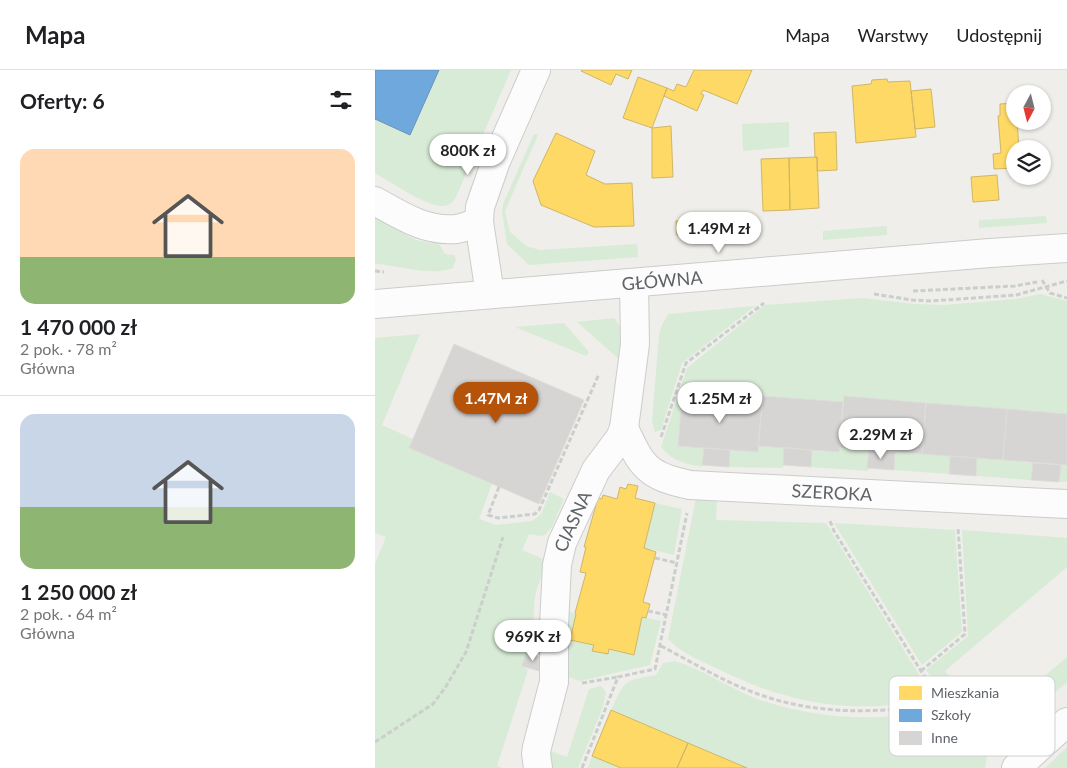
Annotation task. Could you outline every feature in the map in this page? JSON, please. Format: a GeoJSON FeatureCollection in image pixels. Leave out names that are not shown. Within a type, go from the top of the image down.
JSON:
{"type":"FeatureCollection","features":[{"type":"Feature","properties":{"kind":"street"},"geometry":{"type":"LineString","coordinates":[[490,294],[479,222],[480,207],[536,70]]}},
{"type":"Feature","properties":{"kind":"street"},"geometry":{"type":"LineString","coordinates":[[375,201],[424,226],[440,229],[458,229],[479,222]]}},
{"type":"Feature","properties":{"kind":"street","name":"GŁÓWNA"},"geometry":{"type":"LineString","coordinates":[[375,304],[990,252],[1067,248]]}},
{"type":"Feature","properties":{"kind":"street","name":"CIASNA"},"geometry":{"type":"LineString","coordinates":[[538,768],[537,747],[554,682],[557,565],[567,531],[596,470],[620,438],[624,428],[635,344],[634,283]]}},
{"type":"Feature","properties":{"kind":"street","name":"SZEROKA"},"geometry":{"type":"LineString","coordinates":[[624,428],[643,465],[653,473],[690,485],[1067,504]]}},
{"type":"Feature","properties":{"kind":"street"},"geometry":{"type":"LineString","coordinates":[[1055,730],[1067,722]]}},
{"type":"Feature","properties":{"kind":"path"},"geometry":{"type":"LineString","coordinates":[[1042,280],[1050,293],[1067,298]]}},
{"type":"Feature","properties":{"kind":"path"},"geometry":{"type":"LineString","coordinates":[[660,439],[686,364],[765,302]]}},
{"type":"Feature","properties":{"kind":"path"},"geometry":{"type":"LineString","coordinates":[[499,487],[488,515],[498,518],[535,514],[539,510],[599,374]]}},
{"type":"Feature","properties":{"kind":"path"},"geometry":{"type":"LineString","coordinates":[[829,492],[830,523],[834,532],[924,676]]}},
{"type":"Feature","properties":{"kind":"path"},"geometry":{"type":"LineString","coordinates":[[921,671],[965,634],[957,497]]}},
{"type":"Feature","properties":{"kind":"path"},"geometry":{"type":"LineString","coordinates":[[582,768],[618,677],[655,669],[688,512]]}},
{"type":"Feature","properties":{"kind":"path"},"geometry":{"type":"LineString","coordinates":[[375,742],[433,704],[445,688],[466,652],[503,536]]}},
{"type":"Feature","properties":{"kind":"path"},"geometry":{"type":"LineString","coordinates":[[655,558],[677,563]]}},
{"type":"Feature","properties":{"kind":"path"},"geometry":{"type":"LineString","coordinates":[[648,611],[667,615]]}},
{"type":"Feature","properties":{"kind":"path"},"geometry":{"type":"LineString","coordinates":[[661,646],[750,691],[797,704],[849,712],[889,711]]}},
{"type":"Feature","properties":{"kind":"green space"},"geometry":{"type":"Polygon","coordinates":[[[439,70],[511,70],[454,201],[443,206],[419,199],[375,173],[375,119],[410,135],[439,70]]]}},
{"type":"Feature","properties":{"kind":"green space"},"geometry":{"type":"Polygon","coordinates":[[[789,122],[789,147],[743,151],[742,124],[789,122]]]}},
{"type":"Feature","properties":{"kind":"green space"},"geometry":{"type":"Polygon","coordinates":[[[534,134],[538,135],[505,211],[510,232],[526,246],[540,250],[637,244],[638,257],[529,265],[507,244],[502,211],[503,204],[534,134]]]}},
{"type":"Feature","properties":{"kind":"green space"},"geometry":{"type":"Polygon","coordinates":[[[1046,216],[1047,223],[979,228],[979,220],[1046,216]]]}},
{"type":"Feature","properties":{"kind":"green space"},"geometry":{"type":"Polygon","coordinates":[[[375,218],[416,240],[440,245],[445,254],[454,255],[456,259],[453,268],[424,271],[375,264],[375,218]]]}},
{"type":"Feature","properties":{"kind":"green space"},"geometry":{"type":"Polygon","coordinates":[[[887,226],[887,235],[823,240],[823,231],[887,226]]]}},
{"type":"Feature","properties":{"kind":"green space"},"geometry":{"type":"Polygon","coordinates":[[[1041,294],[1067,301],[1067,414],[844,396],[843,402],[763,396],[762,403],[682,397],[678,445],[704,448],[702,467],[675,459],[661,447],[687,368],[765,305],[862,298],[944,305],[1016,299],[1041,294]]]}},
{"type":"Feature","properties":{"kind":"green space"},"geometry":{"type":"Polygon","coordinates":[[[755,306],[682,363],[661,430],[655,432],[652,421],[659,334],[668,314],[755,306]]]}},
{"type":"Feature","properties":{"kind":"green space"},"geometry":{"type":"Polygon","coordinates":[[[614,318],[622,333],[620,360],[577,322],[614,318]]]}},
{"type":"Feature","properties":{"kind":"green space"},"geometry":{"type":"Polygon","coordinates":[[[564,323],[589,352],[586,356],[515,327],[564,323]]]}},
{"type":"Feature","properties":{"kind":"green space"},"geometry":{"type":"Polygon","coordinates":[[[420,334],[382,425],[413,439],[410,448],[492,484],[479,519],[496,525],[532,521],[541,514],[550,492],[564,499],[552,527],[542,536],[529,534],[522,550],[541,558],[545,563],[535,597],[532,639],[522,665],[528,670],[497,766],[502,768],[375,768],[375,564],[386,537],[375,533],[375,338],[420,334]]]}},
{"type":"Feature","properties":{"kind":"green space"},"geometry":{"type":"Polygon","coordinates":[[[758,446],[784,447],[783,468],[729,467],[730,450],[758,452],[758,446]]]}},
{"type":"Feature","properties":{"kind":"green space"},"geometry":{"type":"Polygon","coordinates":[[[840,447],[869,450],[868,471],[811,467],[812,450],[839,452],[840,447]]]}},
{"type":"Feature","properties":{"kind":"green space"},"geometry":{"type":"Polygon","coordinates":[[[895,452],[950,456],[949,474],[894,470],[895,452]]]}},
{"type":"Feature","properties":{"kind":"green space"},"geometry":{"type":"Polygon","coordinates":[[[977,458],[1033,463],[1031,480],[976,476],[977,458]]]}},
{"type":"Feature","properties":{"kind":"green space"},"geometry":{"type":"Polygon","coordinates":[[[1061,465],[1067,465],[1067,482],[1059,482],[1061,465]]]}},
{"type":"Feature","properties":{"kind":"green space"},"geometry":{"type":"Polygon","coordinates":[[[696,498],[717,499],[716,520],[826,523],[920,676],[889,676],[889,705],[849,706],[823,703],[770,691],[743,681],[691,656],[668,639],[696,498]]]}},
{"type":"Feature","properties":{"kind":"green space"},"geometry":{"type":"Polygon","coordinates":[[[655,503],[682,509],[674,555],[644,548],[655,503]]]}},
{"type":"Feature","properties":{"kind":"green space"},"geometry":{"type":"Polygon","coordinates":[[[834,523],[955,530],[962,632],[922,665],[834,523]]]}},
{"type":"Feature","properties":{"kind":"green space"},"geometry":{"type":"Polygon","coordinates":[[[962,530],[1067,538],[1067,567],[945,671],[949,676],[930,676],[926,670],[968,636],[962,530]]]}},
{"type":"Feature","properties":{"kind":"green space"},"geometry":{"type":"Polygon","coordinates":[[[569,612],[576,614],[570,640],[594,645],[593,651],[608,654],[609,649],[633,655],[642,617],[661,621],[650,665],[580,681],[568,677],[567,633],[569,612]]]}},
{"type":"Feature","properties":{"kind":"green space"},"geometry":{"type":"Polygon","coordinates":[[[1067,657],[1067,682],[1055,692],[1055,676],[1045,676],[1067,657]]]}},
{"type":"Feature","properties":{"kind":"green space"},"geometry":{"type":"Polygon","coordinates":[[[675,661],[695,668],[742,693],[782,707],[831,716],[889,716],[889,756],[987,756],[985,768],[747,768],[611,710],[619,693],[626,684],[637,679],[656,675],[663,663],[675,661]]]}},
{"type":"Feature","properties":{"kind":"green space"},"geometry":{"type":"Polygon","coordinates":[[[601,686],[606,692],[603,707],[578,768],[553,768],[547,750],[567,757],[589,689],[601,686]]]}},
{"type":"Feature","properties":{"kind":"green space"},"geometry":{"type":"Polygon","coordinates":[[[1067,747],[1067,768],[1045,768],[1067,747]]]}},
{"type":"Feature","properties":{"kind":"green space"},"geometry":{"type":"Polygon","coordinates":[[[592,756],[619,767],[619,768],[588,768],[592,756]]]}},
{"type":"Feature","properties":{"kind":"building: Mieszkania"},"geometry":{"type":"Polygon","coordinates":[[[582,70],[632,70],[628,79],[616,74],[611,85],[582,70]]]}},
{"type":"Feature","properties":{"kind":"building: Mieszkania"},"geometry":{"type":"Polygon","coordinates":[[[694,70],[752,70],[737,104],[703,90],[701,94],[704,95],[697,111],[664,96],[667,88],[674,91],[677,84],[686,87],[694,70]]]}},
{"type":"Feature","properties":{"kind":"building: Mieszkania"},"geometry":{"type":"Polygon","coordinates":[[[638,77],[667,88],[652,128],[623,118],[638,77]]]}},
{"type":"Feature","properties":{"kind":"building: Mieszkania"},"geometry":{"type":"Polygon","coordinates":[[[887,79],[888,82],[910,81],[916,137],[856,143],[852,86],[871,84],[872,80],[887,79]]]}},
{"type":"Feature","properties":{"kind":"building: Mieszkania"},"geometry":{"type":"Polygon","coordinates":[[[931,89],[935,127],[915,129],[911,91],[931,89]]]}},
{"type":"Feature","properties":{"kind":"building: Mieszkania"},"geometry":{"type":"Polygon","coordinates":[[[1000,104],[1006,104],[1006,130],[1018,130],[1018,140],[1006,140],[1006,168],[994,169],[993,154],[1001,153],[998,116],[1000,116],[1000,104]]]}},
{"type":"Feature","properties":{"kind":"building: Mieszkania"},"geometry":{"type":"Polygon","coordinates":[[[671,126],[673,177],[652,178],[652,128],[671,126]]]}},
{"type":"Feature","properties":{"kind":"building: Mieszkania"},"geometry":{"type":"Polygon","coordinates":[[[836,132],[837,170],[817,171],[814,133],[836,132]]]}},
{"type":"Feature","properties":{"kind":"building: Mieszkania"},"geometry":{"type":"Polygon","coordinates":[[[556,133],[595,151],[586,175],[605,184],[632,183],[634,226],[594,227],[541,205],[533,181],[556,133]]]}},
{"type":"Feature","properties":{"kind":"building: Mieszkania"},"geometry":{"type":"Polygon","coordinates":[[[817,157],[819,208],[790,210],[789,158],[817,157]]]}},
{"type":"Feature","properties":{"kind":"building: Mieszkania"},"geometry":{"type":"Polygon","coordinates":[[[789,158],[790,210],[763,211],[761,159],[789,158]]]}},
{"type":"Feature","properties":{"kind":"building: Mieszkania"},"geometry":{"type":"Polygon","coordinates":[[[997,175],[999,200],[973,202],[971,177],[997,175]]]}},
{"type":"Feature","properties":{"kind":"building: Mieszkania"},"geometry":{"type":"Polygon","coordinates":[[[719,217],[721,239],[685,242],[685,234],[677,235],[676,221],[719,217]]]}},
{"type":"Feature","properties":{"kind":"building: Mieszkania"},"geometry":{"type":"Polygon","coordinates":[[[628,484],[638,486],[635,498],[655,503],[644,548],[656,552],[643,602],[650,604],[646,618],[642,617],[634,655],[609,649],[608,654],[592,651],[594,645],[570,640],[586,573],[580,572],[586,547],[584,547],[598,498],[602,499],[603,495],[617,499],[620,487],[626,489],[628,484]]]}},
{"type":"Feature","properties":{"kind":"building: Mieszkania"},"geometry":{"type":"Polygon","coordinates":[[[611,710],[688,743],[677,768],[621,768],[592,756],[611,710]]]}},
{"type":"Feature","properties":{"kind":"building: Mieszkania"},"geometry":{"type":"Polygon","coordinates":[[[688,743],[747,768],[677,768],[688,743]]]}},
{"type":"Feature","properties":{"kind":"building: Szkoły"},"geometry":{"type":"Polygon","coordinates":[[[375,70],[439,70],[410,135],[375,119],[375,70]]]}},
{"type":"Feature","properties":{"kind":"building: Inne"},"geometry":{"type":"Polygon","coordinates":[[[454,344],[584,400],[539,504],[409,448],[454,344]]]}},
{"type":"Feature","properties":{"kind":"building: Inne"},"geometry":{"type":"Polygon","coordinates":[[[763,396],[843,402],[839,452],[758,446],[763,396]]]}},
{"type":"Feature","properties":{"kind":"building: Inne"},"geometry":{"type":"Polygon","coordinates":[[[844,396],[926,403],[922,454],[840,447],[844,396]]]}},
{"type":"Feature","properties":{"kind":"building: Inne"},"geometry":{"type":"Polygon","coordinates":[[[682,397],[762,403],[758,452],[678,446],[682,397]]]}},
{"type":"Feature","properties":{"kind":"building: Inne"},"geometry":{"type":"Polygon","coordinates":[[[926,403],[1007,409],[1003,460],[922,454],[926,403]]]}},
{"type":"Feature","properties":{"kind":"building: Inne"},"geometry":{"type":"Polygon","coordinates":[[[1007,409],[1067,414],[1067,465],[1003,460],[1007,409]]]}},
{"type":"Feature","properties":{"kind":"building: Inne"},"geometry":{"type":"Polygon","coordinates":[[[784,447],[812,450],[811,467],[783,465],[784,447]]]}},
{"type":"Feature","properties":{"kind":"building: Inne"},"geometry":{"type":"Polygon","coordinates":[[[704,448],[730,450],[729,467],[702,465],[704,448]]]}},
{"type":"Feature","properties":{"kind":"building: Inne"},"geometry":{"type":"Polygon","coordinates":[[[869,450],[895,452],[894,470],[867,468],[869,450]]]}},
{"type":"Feature","properties":{"kind":"building: Inne"},"geometry":{"type":"Polygon","coordinates":[[[950,456],[977,458],[976,476],[949,474],[950,456]]]}},
{"type":"Feature","properties":{"kind":"building: Inne"},"geometry":{"type":"Polygon","coordinates":[[[1033,463],[1061,465],[1059,482],[1031,480],[1033,463]]]}},
{"type":"Feature","properties":{"kind":"building: Inne"},"geometry":{"type":"Polygon","coordinates":[[[526,653],[543,658],[539,671],[522,666],[526,653]]]}}]}
